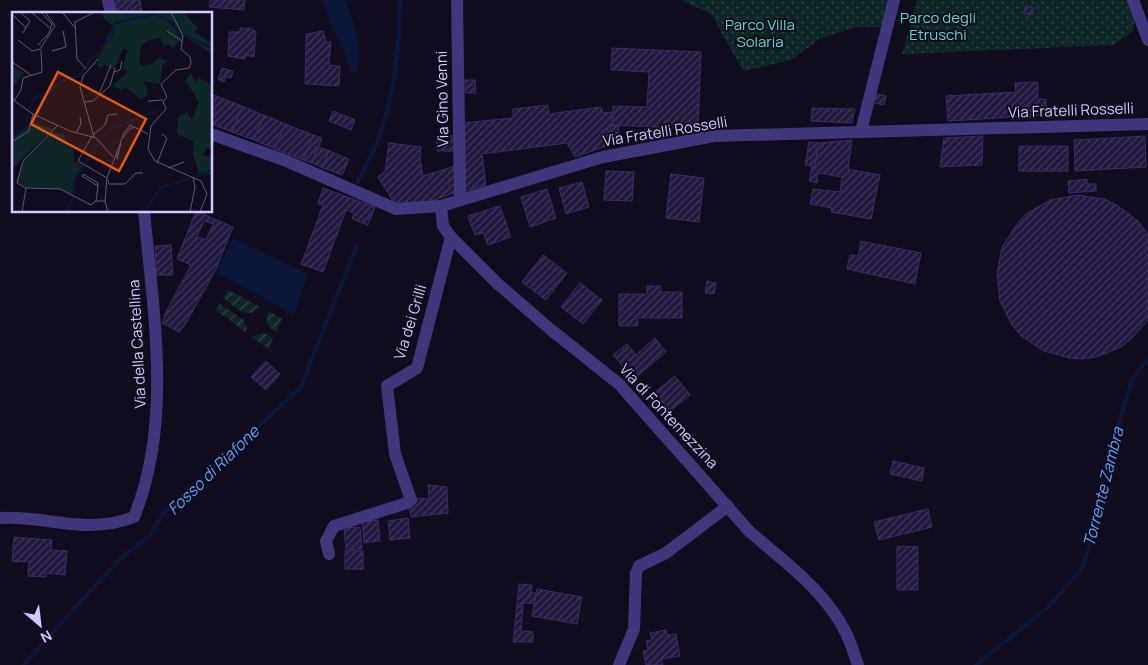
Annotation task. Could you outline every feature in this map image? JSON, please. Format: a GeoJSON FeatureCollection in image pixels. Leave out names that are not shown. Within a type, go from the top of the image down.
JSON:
{"type":"FeatureCollection","features":[{"type":"Feature","properties":{"kind":"street","name":"Via Gino Venni"},"geometry":{"type":"LineString","coordinates":[[457,0],[460,198]]}},
{"type":"Feature","properties":{"kind":"street"},"geometry":{"type":"LineString","coordinates":[[861,131],[894,0]]}},
{"type":"Feature","properties":{"kind":"street"},"geometry":{"type":"LineString","coordinates":[[1133,0],[1148,40]]}},
{"type":"Feature","properties":{"kind":"street","name":"Via Fratelli Rosselli"},"geometry":{"type":"LineString","coordinates":[[212,134],[284,160],[396,209],[441,206],[460,198],[603,157],[714,136],[1148,124]]}},
{"type":"Feature","properties":{"kind":"street","name":"Via di Fontemezzina"},"geometry":{"type":"LineString","coordinates":[[441,206],[443,226],[451,237],[506,290],[620,384],[749,530],[772,552],[788,562],[832,610],[846,632],[858,665]]}},
{"type":"Feature","properties":{"kind":"street","name":"Via della Castellina"},"geometry":{"type":"LineString","coordinates":[[0,518],[78,526],[114,524],[134,516],[143,495],[157,409],[154,321],[144,212]]}},
{"type":"Feature","properties":{"kind":"street","name":"Via dei Grilli"},"geometry":{"type":"LineString","coordinates":[[329,554],[326,541],[334,526],[407,503],[411,500],[395,454],[388,386],[417,368],[451,237]]}},
{"type":"Feature","properties":{"kind":"street"},"geometry":{"type":"LineString","coordinates":[[619,665],[634,630],[636,572],[639,566],[666,553],[728,506]]}},
{"type":"Feature","properties":{"kind":"green space","name":"Parco Villa Solaria"},"geometry":{"type":"Polygon","coordinates":[[[681,0],[894,0],[886,27],[857,27],[820,39],[791,60],[743,71],[711,14],[681,0]]]}},
{"type":"Feature","properties":{"kind":"green space","name":"Parco degli Etruschi"},"geometry":{"type":"Polygon","coordinates":[[[917,0],[1139,0],[1133,31],[1114,45],[902,54],[917,0]]]}},
{"type":"Feature","properties":{"kind":"green space"},"geometry":{"type":"Polygon","coordinates":[[[228,290],[260,307],[252,313],[242,312],[223,298],[228,290]]]}},
{"type":"Feature","properties":{"kind":"green space"},"geometry":{"type":"Polygon","coordinates":[[[220,304],[243,319],[247,328],[245,332],[216,310],[220,304]]]}},
{"type":"Feature","properties":{"kind":"green space"},"geometry":{"type":"Polygon","coordinates":[[[269,311],[282,319],[276,332],[268,323],[269,311]]]}},
{"type":"Feature","properties":{"kind":"green space"},"geometry":{"type":"Polygon","coordinates":[[[264,333],[273,338],[269,349],[251,337],[264,333]]]}},
{"type":"Feature","properties":{"kind":"water"},"geometry":{"type":"Polygon","coordinates":[[[323,0],[345,0],[357,36],[359,53],[357,73],[351,74],[346,55],[325,10],[323,0]]]}},
{"type":"Feature","properties":{"kind":"water"},"geometry":{"type":"Polygon","coordinates":[[[233,238],[308,274],[294,315],[216,272],[233,238]]]}},
{"type":"Feature","properties":{"kind":"building"},"geometry":{"type":"Polygon","coordinates":[[[113,0],[140,0],[142,12],[116,12],[113,0]]]}},
{"type":"Feature","properties":{"kind":"building"},"geometry":{"type":"Polygon","coordinates":[[[210,0],[245,0],[244,10],[209,7],[210,0]]]}},
{"type":"Feature","properties":{"kind":"building"},"geometry":{"type":"Polygon","coordinates":[[[1026,6],[1033,8],[1031,15],[1024,13],[1026,6]]]}},
{"type":"Feature","properties":{"kind":"building"},"geometry":{"type":"Polygon","coordinates":[[[240,28],[250,28],[256,32],[254,57],[246,55],[245,59],[228,56],[229,32],[240,32],[240,28]]]}},
{"type":"Feature","properties":{"kind":"building"},"geometry":{"type":"Polygon","coordinates":[[[323,31],[326,42],[331,42],[329,65],[340,66],[339,86],[305,84],[306,34],[323,31]]]}},
{"type":"Feature","properties":{"kind":"building"},"geometry":{"type":"Polygon","coordinates":[[[612,48],[701,52],[698,129],[612,125],[613,106],[647,107],[649,72],[611,70],[612,48]]]}},
{"type":"Feature","properties":{"kind":"building"},"geometry":{"type":"Polygon","coordinates":[[[222,68],[233,71],[231,78],[226,77],[224,82],[218,79],[222,68]]]}},
{"type":"Feature","properties":{"kind":"building"},"geometry":{"type":"Polygon","coordinates":[[[465,80],[475,80],[476,93],[465,93],[465,80]]]}},
{"type":"Feature","properties":{"kind":"building"},"geometry":{"type":"Polygon","coordinates":[[[1038,82],[1038,99],[1046,99],[1047,115],[948,121],[946,96],[1016,92],[1015,83],[1038,82]]]}},
{"type":"Feature","properties":{"kind":"building"},"geometry":{"type":"Polygon","coordinates":[[[212,94],[242,106],[232,132],[212,124],[212,94]]]}},
{"type":"Feature","properties":{"kind":"building"},"geometry":{"type":"Polygon","coordinates":[[[876,94],[886,96],[884,105],[874,103],[876,94]]]}},
{"type":"Feature","properties":{"kind":"building"},"geometry":{"type":"Polygon","coordinates":[[[548,105],[549,114],[601,107],[603,113],[613,112],[612,125],[607,127],[612,144],[575,157],[567,143],[482,154],[486,185],[462,192],[463,123],[513,118],[513,109],[548,105]]]}},
{"type":"Feature","properties":{"kind":"building"},"geometry":{"type":"Polygon","coordinates":[[[242,106],[264,115],[254,140],[232,132],[242,106]]]}},
{"type":"Feature","properties":{"kind":"building"},"geometry":{"type":"Polygon","coordinates":[[[812,108],[855,109],[852,123],[811,121],[812,108]]]}},
{"type":"Feature","properties":{"kind":"building"},"geometry":{"type":"Polygon","coordinates":[[[333,111],[355,120],[351,130],[329,121],[333,111]]]}},
{"type":"Feature","properties":{"kind":"building"},"geometry":{"type":"Polygon","coordinates":[[[264,115],[285,124],[275,149],[254,140],[264,115]]]}},
{"type":"Feature","properties":{"kind":"building"},"geometry":{"type":"Polygon","coordinates":[[[285,124],[313,135],[303,160],[275,149],[285,124]]]}},
{"type":"Feature","properties":{"kind":"building"},"geometry":{"type":"Polygon","coordinates":[[[619,125],[618,138],[611,140],[607,127],[619,125]]]}},
{"type":"Feature","properties":{"kind":"building"},"geometry":{"type":"Polygon","coordinates":[[[313,135],[322,138],[312,163],[303,160],[313,135]]]}},
{"type":"Feature","properties":{"kind":"building"},"geometry":{"type":"Polygon","coordinates":[[[436,136],[455,136],[455,151],[437,151],[436,136]]]}},
{"type":"Feature","properties":{"kind":"building"},"geometry":{"type":"Polygon","coordinates":[[[983,136],[982,165],[940,167],[944,138],[983,136]]]}},
{"type":"Feature","properties":{"kind":"building"},"geometry":{"type":"Polygon","coordinates":[[[1145,136],[1146,167],[1075,171],[1074,140],[1145,136]]]}},
{"type":"Feature","properties":{"kind":"building"},"geometry":{"type":"Polygon","coordinates":[[[852,140],[848,169],[880,175],[871,219],[831,212],[832,208],[810,204],[813,189],[840,192],[842,177],[818,173],[817,183],[809,181],[812,167],[815,167],[818,143],[852,140]]]}},
{"type":"Feature","properties":{"kind":"building"},"geometry":{"type":"Polygon","coordinates":[[[809,142],[818,143],[815,167],[805,165],[809,142]]]}},
{"type":"Feature","properties":{"kind":"building"},"geometry":{"type":"Polygon","coordinates":[[[389,143],[421,147],[420,159],[423,176],[455,166],[457,192],[423,204],[395,204],[378,177],[385,171],[389,143]]]}},
{"type":"Feature","properties":{"kind":"building"},"geometry":{"type":"Polygon","coordinates":[[[1019,146],[1068,146],[1068,171],[1019,171],[1019,146]]]}},
{"type":"Feature","properties":{"kind":"building"},"geometry":{"type":"Polygon","coordinates":[[[318,147],[329,151],[323,168],[312,163],[318,147]]]}},
{"type":"Feature","properties":{"kind":"building"},"geometry":{"type":"Polygon","coordinates":[[[329,151],[349,159],[342,175],[323,168],[329,151]]]}},
{"type":"Feature","properties":{"kind":"building"},"geometry":{"type":"Polygon","coordinates":[[[606,171],[634,172],[632,201],[604,200],[606,171]]]}},
{"type":"Feature","properties":{"kind":"building"},"geometry":{"type":"Polygon","coordinates":[[[671,174],[704,178],[699,222],[666,218],[671,174]]]}},
{"type":"Feature","properties":{"kind":"building"},"geometry":{"type":"Polygon","coordinates":[[[1087,179],[1087,184],[1096,184],[1096,191],[1069,193],[1068,181],[1087,179]]]}},
{"type":"Feature","properties":{"kind":"building"},"geometry":{"type":"Polygon","coordinates":[[[582,182],[589,207],[566,214],[559,188],[582,182]]]}},
{"type":"Feature","properties":{"kind":"building"},"geometry":{"type":"Polygon","coordinates":[[[323,188],[375,207],[368,225],[352,219],[354,213],[346,210],[323,272],[301,264],[323,205],[318,204],[323,188]]]}},
{"type":"Feature","properties":{"kind":"building"},"geometry":{"type":"Polygon","coordinates":[[[547,189],[556,218],[530,227],[521,197],[547,189]]]}},
{"type":"Feature","properties":{"kind":"building"},"geometry":{"type":"Polygon","coordinates":[[[1077,195],[1104,199],[1117,205],[1138,221],[1148,234],[1148,320],[1121,347],[1096,357],[1083,359],[1069,358],[1044,351],[1021,336],[1012,325],[1000,301],[997,274],[1002,247],[1026,214],[1050,200],[1077,195]]]}},
{"type":"Feature","properties":{"kind":"building"},"geometry":{"type":"Polygon","coordinates":[[[500,206],[511,237],[488,245],[483,233],[475,235],[468,216],[500,206]]]}},
{"type":"Feature","properties":{"kind":"building"},"geometry":{"type":"Polygon","coordinates":[[[196,212],[233,227],[216,269],[185,325],[179,332],[162,323],[191,265],[177,259],[196,212]],[[204,221],[197,237],[206,240],[213,224],[204,221]]]}},
{"type":"Feature","properties":{"kind":"building"},"geometry":{"type":"Polygon","coordinates":[[[861,241],[921,253],[915,284],[847,269],[850,255],[858,256],[861,241]]]}},
{"type":"Feature","properties":{"kind":"building"},"geometry":{"type":"Polygon","coordinates":[[[171,245],[173,275],[157,275],[155,246],[171,245]]]}},
{"type":"Feature","properties":{"kind":"building"},"geometry":{"type":"Polygon","coordinates":[[[543,255],[567,273],[546,300],[522,282],[543,255]]]}},
{"type":"Feature","properties":{"kind":"building"},"geometry":{"type":"Polygon","coordinates":[[[707,281],[716,283],[714,294],[705,293],[707,281]]]}},
{"type":"Feature","properties":{"kind":"building"},"geometry":{"type":"Polygon","coordinates":[[[580,283],[602,300],[583,324],[561,307],[580,283]]]}},
{"type":"Feature","properties":{"kind":"building"},"geometry":{"type":"Polygon","coordinates":[[[647,286],[661,286],[661,292],[682,292],[682,318],[638,318],[638,326],[619,326],[619,294],[647,294],[647,286]]]}},
{"type":"Feature","properties":{"kind":"building"},"geometry":{"type":"Polygon","coordinates":[[[655,338],[666,352],[634,379],[613,355],[627,344],[636,355],[655,338]]]}},
{"type":"Feature","properties":{"kind":"building"},"geometry":{"type":"Polygon","coordinates":[[[266,361],[280,374],[266,390],[251,377],[266,361]]]}},
{"type":"Feature","properties":{"kind":"building"},"geometry":{"type":"Polygon","coordinates":[[[675,376],[690,395],[670,411],[655,392],[675,376]]]}},
{"type":"Feature","properties":{"kind":"building"},"geometry":{"type":"Polygon","coordinates":[[[893,461],[924,468],[922,481],[890,474],[893,461]]]}},
{"type":"Feature","properties":{"kind":"building"},"geometry":{"type":"Polygon","coordinates":[[[428,485],[447,487],[448,513],[411,517],[409,507],[413,498],[429,499],[428,485]]]}},
{"type":"Feature","properties":{"kind":"building"},"geometry":{"type":"Polygon","coordinates":[[[928,509],[932,527],[879,540],[874,522],[928,509]]]}},
{"type":"Feature","properties":{"kind":"building"},"geometry":{"type":"Polygon","coordinates":[[[408,518],[410,538],[390,540],[388,521],[408,518]]]}},
{"type":"Feature","properties":{"kind":"building"},"geometry":{"type":"Polygon","coordinates":[[[378,520],[380,541],[364,543],[362,522],[378,520]]]}},
{"type":"Feature","properties":{"kind":"building"},"geometry":{"type":"Polygon","coordinates":[[[360,527],[362,549],[346,550],[344,528],[360,527]]]}},
{"type":"Feature","properties":{"kind":"building"},"geometry":{"type":"Polygon","coordinates":[[[14,537],[52,540],[51,550],[67,551],[65,575],[46,573],[46,577],[28,576],[29,562],[12,561],[14,537]]]}},
{"type":"Feature","properties":{"kind":"building"},"geometry":{"type":"Polygon","coordinates":[[[897,546],[918,547],[918,590],[897,590],[897,546]]]}},
{"type":"Feature","properties":{"kind":"building"},"geometry":{"type":"Polygon","coordinates":[[[345,551],[363,551],[363,569],[345,569],[345,551]]]}},
{"type":"Feature","properties":{"kind":"building"},"geometry":{"type":"Polygon","coordinates":[[[519,584],[532,585],[531,593],[536,593],[535,604],[523,603],[521,631],[533,632],[533,642],[513,642],[519,584]]]}},
{"type":"Feature","properties":{"kind":"building"},"geometry":{"type":"Polygon","coordinates":[[[537,589],[582,597],[577,624],[532,616],[537,589]]]}},
{"type":"Feature","properties":{"kind":"building"},"geometry":{"type":"Polygon","coordinates":[[[666,630],[667,635],[676,634],[680,656],[662,659],[663,665],[646,665],[643,651],[648,650],[646,641],[652,640],[650,633],[666,630]]]}},
{"type":"Feature","properties":{"kind":"waterway","name":"Fosso di Riafone"},"geometry":{"type":"LineString","coordinates":[[358,182],[379,136],[392,92],[398,46],[400,0]]}},
{"type":"Feature","properties":{"kind":"waterway","name":"Fosso di Riafone"},"geometry":{"type":"LineString","coordinates":[[23,665],[120,559],[150,535],[163,514],[301,387],[357,245]]}},
{"type":"Feature","properties":{"kind":"waterway","name":"Torrente Zambra"},"geometry":{"type":"LineString","coordinates":[[976,665],[1046,609],[1081,570],[1096,530],[1099,500],[1106,466],[1132,380],[1148,358]]}}]}
